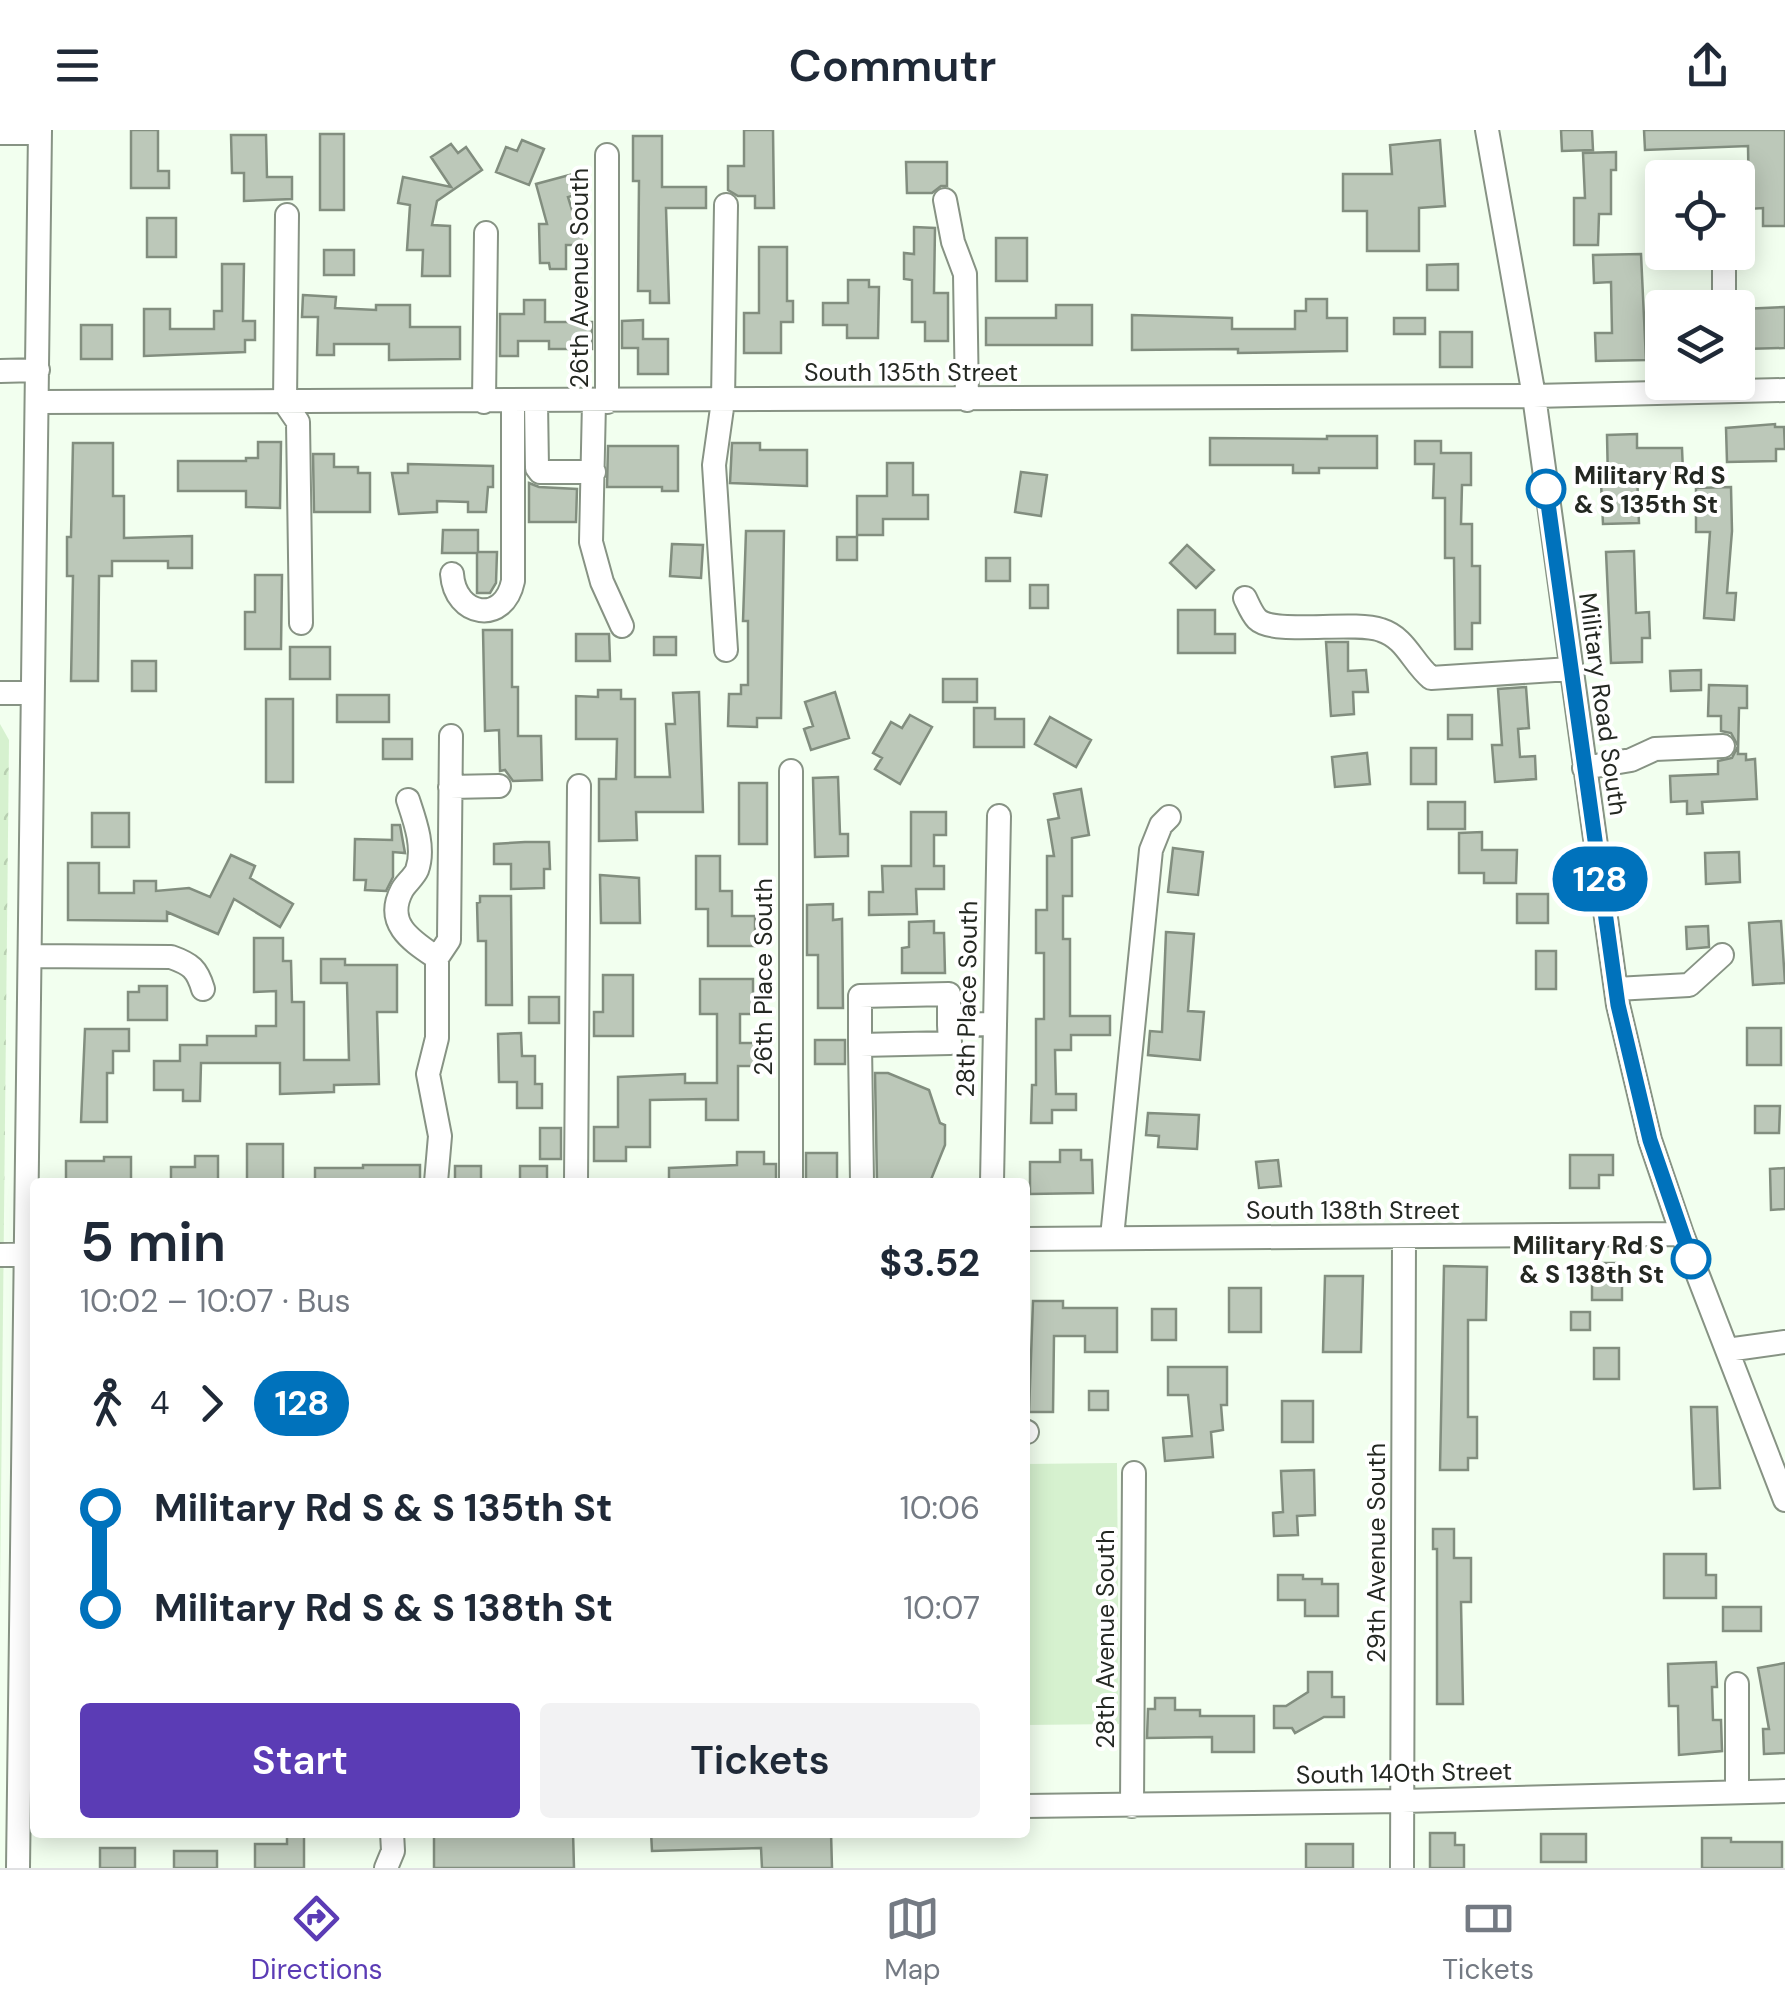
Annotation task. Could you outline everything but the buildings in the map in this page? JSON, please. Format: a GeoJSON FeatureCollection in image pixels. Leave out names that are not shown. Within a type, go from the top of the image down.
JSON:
{"type":"FeatureCollection","features":[{"type":"Feature","properties":{"kind":"street","name":"Military Road South"},"geometry":{"type":"LineString","coordinates":[[1488,130],[1534,396],[1616,989],[1650,1140],[1682,1234],[1785,1500]]}},
{"type":"Feature","properties":{"kind":"street"},"geometry":{"type":"LineString","coordinates":[[0,133],[40,131],[30,956],[19,1254],[28,1493],[27,1824],[18,1868]]}},
{"type":"Feature","properties":{"kind":"street","name":"26th Avenue South"},"geometry":{"type":"LineString","coordinates":[[607,154],[592,554],[622,626]]}},
{"type":"Feature","properties":{"kind":"street"},"geometry":{"type":"LineString","coordinates":[[945,200],[953,242],[965,274],[966,400]]}},
{"type":"Feature","properties":{"kind":"street"},"geometry":{"type":"LineString","coordinates":[[726,205],[723,401],[714,464],[726,650]]}},
{"type":"Feature","properties":{"kind":"street"},"geometry":{"type":"LineString","coordinates":[[287,215],[285,404],[298,422],[301,623]]}},
{"type":"Feature","properties":{"kind":"street"},"geometry":{"type":"LineString","coordinates":[[484,402],[486,234]]}},
{"type":"Feature","properties":{"kind":"street"},"geometry":{"type":"LineString","coordinates":[[0,372],[38,370]]}},
{"type":"Feature","properties":{"kind":"street","name":"South 135th Street"},"geometry":{"type":"LineString","coordinates":[[1755,388],[1785,390]]}},
{"type":"Feature","properties":{"kind":"street","name":"South 135th Street"},"geometry":{"type":"LineString","coordinates":[[38,402],[966,400],[1534,396],[1645,391]]}},
{"type":"Feature","properties":{"kind":"street"},"geometry":{"type":"LineString","coordinates":[[524,402],[540,472],[594,472]]}},
{"type":"Feature","properties":{"kind":"street"},"geometry":{"type":"LineString","coordinates":[[452,574],[453,589],[462,603],[480,610],[501,606],[510,595],[524,402]]}},
{"type":"Feature","properties":{"kind":"street"},"geometry":{"type":"LineString","coordinates":[[1245,598],[1257,619],[1273,627],[1380,629],[1401,639],[1431,678],[1570,669]]}},
{"type":"Feature","properties":{"kind":"street"},"geometry":{"type":"LineString","coordinates":[[0,694],[32,693]]}},
{"type":"Feature","properties":{"kind":"street"},"geometry":{"type":"LineString","coordinates":[[436,1178],[440,1136],[428,1074],[436,1038],[437,958],[449,940],[451,736]]}},
{"type":"Feature","properties":{"kind":"street"},"geometry":{"type":"LineString","coordinates":[[1584,768],[1631,760],[1655,748],[1723,746]]}},
{"type":"Feature","properties":{"kind":"street","name":"26th Place South"},"geometry":{"type":"LineString","coordinates":[[791,771],[791,1178]]}},
{"type":"Feature","properties":{"kind":"street"},"geometry":{"type":"LineString","coordinates":[[450,787],[499,786]]}},
{"type":"Feature","properties":{"kind":"street"},"geometry":{"type":"LineString","coordinates":[[576,1178],[579,786]]}},
{"type":"Feature","properties":{"kind":"street"},"geometry":{"type":"LineString","coordinates":[[408,800],[418,828],[417,869],[401,892],[396,911],[404,936],[437,958]]}},
{"type":"Feature","properties":{"kind":"street","name":"28th Place South"},"geometry":{"type":"LineString","coordinates":[[992,1178],[999,816]]}},
{"type":"Feature","properties":{"kind":"street"},"geometry":{"type":"LineString","coordinates":[[1112,1237],[1151,850],[1161,825],[1169,817]]}},
{"type":"Feature","properties":{"kind":"street"},"geometry":{"type":"LineString","coordinates":[[1616,989],[1688,985],[1722,955]]}},
{"type":"Feature","properties":{"kind":"street"},"geometry":{"type":"LineString","coordinates":[[30,956],[171,957],[198,970],[203,989]]}},
{"type":"Feature","properties":{"kind":"street"},"geometry":{"type":"LineString","coordinates":[[860,1044],[950,1043],[949,994],[860,996],[860,1044],[862,1178]]}},
{"type":"Feature","properties":{"kind":"street"},"geometry":{"type":"LineString","coordinates":[[950,1024],[993,1024]]}},
{"type":"Feature","properties":{"kind":"street","name":"South 138th Street"},"geometry":{"type":"LineString","coordinates":[[1030,1239],[1682,1234]]}},
{"type":"Feature","properties":{"kind":"street","name":"29th Avenue South"},"geometry":{"type":"LineString","coordinates":[[1402,1868],[1404,1238]]}},
{"type":"Feature","properties":{"kind":"street"},"geometry":{"type":"LineString","coordinates":[[1726,1350],[1785,1342]]}},
{"type":"Feature","properties":{"kind":"street","name":"28th Avenue South"},"geometry":{"type":"LineString","coordinates":[[1132,1806],[1134,1473]]}},
{"type":"Feature","properties":{"kind":"street"},"geometry":{"type":"LineString","coordinates":[[1737,1792],[1738,1684]]}},
{"type":"Feature","properties":{"kind":"street","name":"South 140th Street"},"geometry":{"type":"LineString","coordinates":[[1030,1806],[1403,1802],[1785,1791]]}},
{"type":"Feature","properties":{"kind":"street"},"geometry":{"type":"LineString","coordinates":[[386,1868],[392,1838]]}},
{"type":"Feature","properties":{"kind":"green space"},"geometry":{"type":"Polygon","coordinates":[[[0,724],[9,740],[0,1597],[0,724]]]}},
{"type":"Feature","properties":{"kind":"green space"},"geometry":{"type":"Polygon","coordinates":[[[1117,1463],[1119,1724],[1030,1725],[1030,1464],[1117,1463]]]}},
{"type":"Feature","properties":{"kind":"bus line","name":"128"},"geometry":{"type":"LineString","coordinates":[[1546,489],[1618,1005],[1650,1140],[1691,1259]]}},
{"type":"Feature","properties":{"kind":"place","name":"Military Rd S & S 135th St"},"geometry":{"type":"Point","coordinates":[1546,489]}},
{"type":"Feature","properties":{"kind":"place","name":"Military Rd S & S 138th St"},"geometry":{"type":"Point","coordinates":[1691,1259]}}]}
